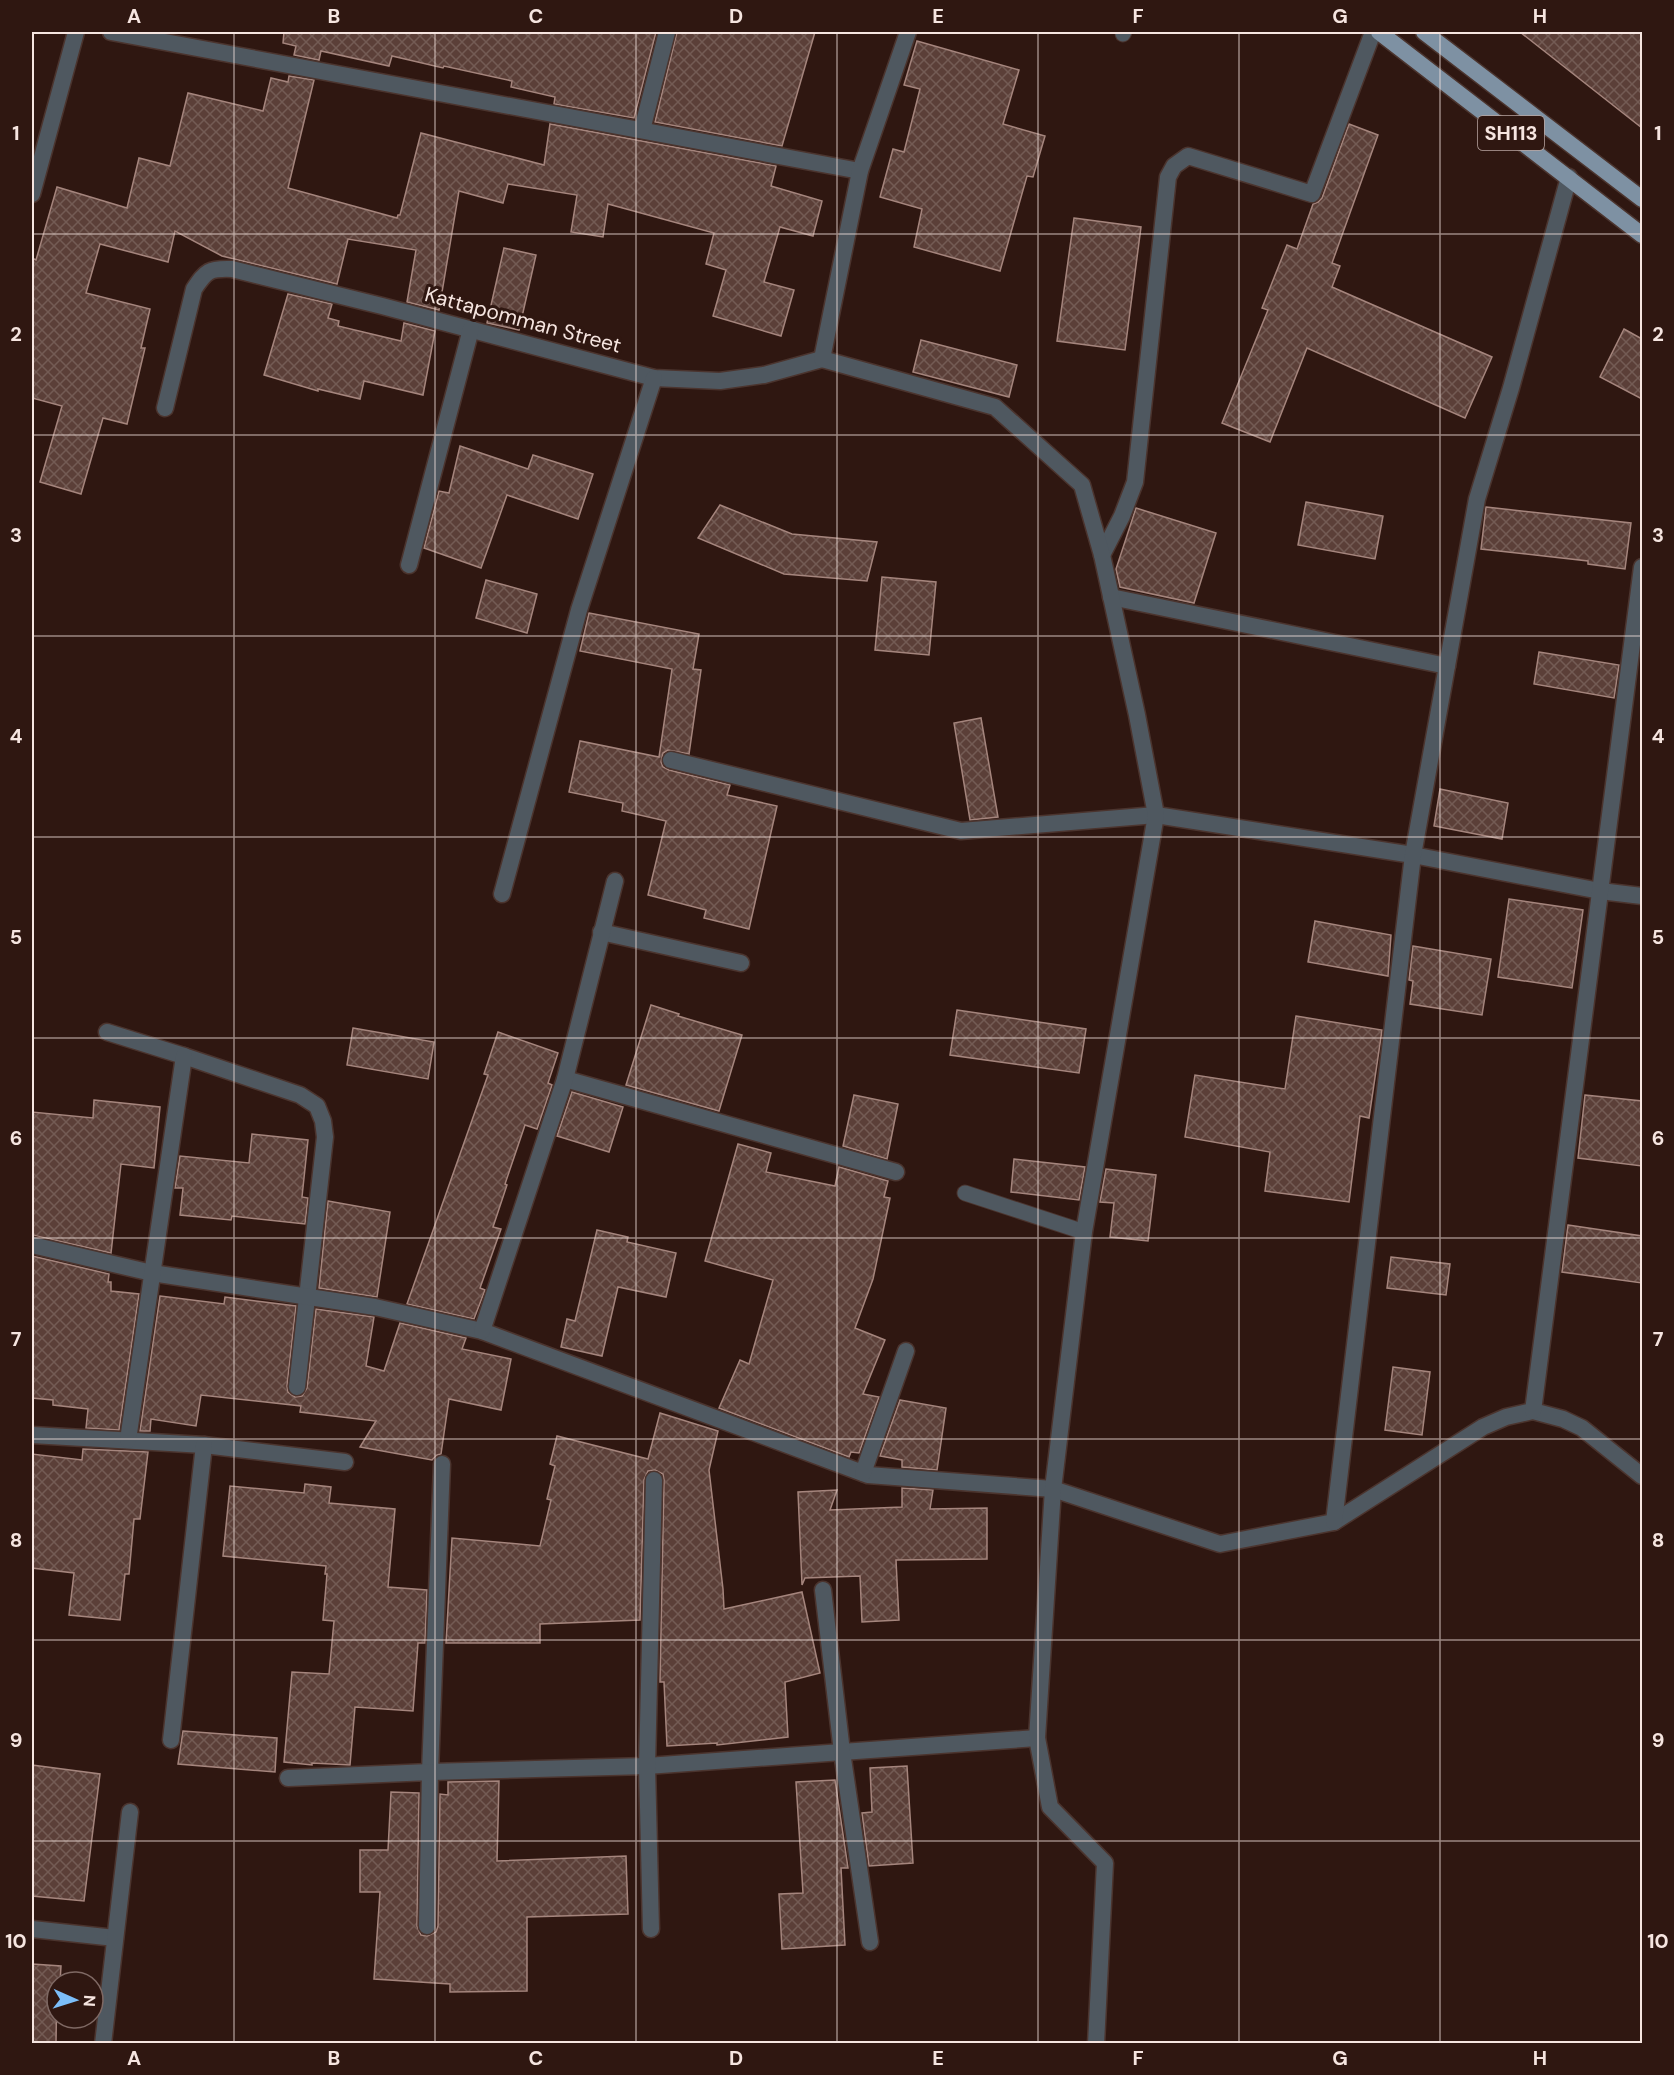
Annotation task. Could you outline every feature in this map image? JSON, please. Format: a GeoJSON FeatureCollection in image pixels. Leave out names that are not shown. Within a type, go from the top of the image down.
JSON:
{"type":"FeatureCollection","features":[{"type":"Feature","properties":{"kind":"main road","name":"SH113"},"geometry":{"type":"LineString","coordinates":[[1379,32],[1642,235]]}},
{"type":"Feature","properties":{"kind":"main road","name":"SH113"},"geometry":{"type":"LineString","coordinates":[[1424,32],[1642,199]]}},
{"type":"Feature","properties":{"kind":"street"},"geometry":{"type":"LineString","coordinates":[[32,194],[76,32]]}},
{"type":"Feature","properties":{"kind":"street"},"geometry":{"type":"LineString","coordinates":[[111,32],[860,171]]}},
{"type":"Feature","properties":{"kind":"street"},"geometry":{"type":"LineString","coordinates":[[642,130],[667,32]]}},
{"type":"Feature","properties":{"kind":"street"},"geometry":{"type":"LineString","coordinates":[[908,32],[860,171],[822,359],[995,407],[1082,485],[1102,555],[1156,814],[1084,1232],[1053,1489],[1037,1738],[1050,1807],[1105,1863],[1096,2043]]}},
{"type":"Feature","properties":{"kind":"street"},"geometry":{"type":"LineString","coordinates":[[1102,555],[1122,516],[1135,482],[1168,177],[1174,166],[1188,156],[1312,194],[1373,32]]}},
{"type":"Feature","properties":{"kind":"street"},"geometry":{"type":"LineString","coordinates":[[1334,1522],[1413,855],[1477,499],[1511,388],[1569,177]]}},
{"type":"Feature","properties":{"kind":"street","name":"Kattapomman Street"},"geometry":{"type":"LineString","coordinates":[[165,408],[194,290],[204,274],[215,268],[232,269],[654,378],[720,381],[764,375],[822,359]]}},
{"type":"Feature","properties":{"kind":"street"},"geometry":{"type":"LineString","coordinates":[[409,565],[471,329]]}},
{"type":"Feature","properties":{"kind":"street"},"geometry":{"type":"LineString","coordinates":[[502,894],[579,610],[654,378]]}},
{"type":"Feature","properties":{"kind":"street"},"geometry":{"type":"LineString","coordinates":[[1533,1411],[1642,567]]}},
{"type":"Feature","properties":{"kind":"street"},"geometry":{"type":"LineString","coordinates":[[1111,597],[1447,666]]}},
{"type":"Feature","properties":{"kind":"street"},"geometry":{"type":"LineString","coordinates":[[671,760],[961,831],[1156,814],[1413,855],[1600,891],[1642,896]]}},
{"type":"Feature","properties":{"kind":"street"},"geometry":{"type":"LineString","coordinates":[[482,1331],[565,1079],[615,881]]}},
{"type":"Feature","properties":{"kind":"street"},"geometry":{"type":"LineString","coordinates":[[601,932],[741,963]]}},
{"type":"Feature","properties":{"kind":"street"},"geometry":{"type":"LineString","coordinates":[[107,1032],[300,1095],[317,1106],[323,1121],[325,1137],[297,1387]]}},
{"type":"Feature","properties":{"kind":"street"},"geometry":{"type":"LineString","coordinates":[[128,1440],[184,1056]]}},
{"type":"Feature","properties":{"kind":"street"},"geometry":{"type":"LineString","coordinates":[[565,1079],[896,1172]]}},
{"type":"Feature","properties":{"kind":"street"},"geometry":{"type":"LineString","coordinates":[[32,1245],[152,1273],[375,1307],[482,1331],[868,1475],[1053,1489],[1220,1544],[1334,1522],[1483,1427],[1506,1417],[1533,1411],[1563,1419],[1582,1428],[1642,1476]]}},
{"type":"Feature","properties":{"kind":"street"},"geometry":{"type":"LineString","coordinates":[[862,1473],[906,1351]]}},
{"type":"Feature","properties":{"kind":"street"},"geometry":{"type":"LineString","coordinates":[[32,1435],[204,1445],[345,1462]]}},
{"type":"Feature","properties":{"kind":"street"},"geometry":{"type":"LineString","coordinates":[[171,1740],[204,1445]]}},
{"type":"Feature","properties":{"kind":"street"},"geometry":{"type":"LineString","coordinates":[[427,1926],[430,1772],[442,1464]]}},
{"type":"Feature","properties":{"kind":"street"},"geometry":{"type":"LineString","coordinates":[[651,1929],[647,1766],[654,1480]]}},
{"type":"Feature","properties":{"kind":"street"},"geometry":{"type":"LineString","coordinates":[[823,1590],[842,1752],[870,1942]]}},
{"type":"Feature","properties":{"kind":"street"},"geometry":{"type":"LineString","coordinates":[[288,1778],[647,1766],[1037,1738]]}},
{"type":"Feature","properties":{"kind":"street"},"geometry":{"type":"LineString","coordinates":[[103,2043],[130,1812]]}},
{"type":"Feature","properties":{"kind":"street"},"geometry":{"type":"LineString","coordinates":[[32,1929],[115,1938]]}},
{"type":"Feature","properties":{"kind":"lane"},"geometry":{"type":"LineString","coordinates":[[965,1193],[1084,1232]]}},
{"type":"Feature","properties":{"kind":"building"},"geometry":{"type":"Polygon","coordinates":[[[284,32],[656,32],[634,118],[554,104],[555,97],[511,87],[512,81],[392,56],[389,66],[321,51],[319,60],[294,55],[296,46],[283,43],[284,32]]]}},
{"type":"Feature","properties":{"kind":"building"},"geometry":{"type":"Polygon","coordinates":[[[677,32],[815,32],[782,146],[655,122],[677,32]]]}},
{"type":"Feature","properties":{"kind":"building"},"geometry":{"type":"Polygon","coordinates":[[[1520,32],[1642,32],[1642,128],[1520,32]]]}},
{"type":"Feature","properties":{"kind":"building"},"geometry":{"type":"Polygon","coordinates":[[[917,41],[1019,70],[1003,124],[1045,136],[1033,177],[1027,176],[1000,271],[914,247],[922,209],[880,197],[893,149],[904,152],[920,89],[904,85],[917,41]]]}},
{"type":"Feature","properties":{"kind":"building"},"geometry":{"type":"Polygon","coordinates":[[[289,76],[314,80],[288,188],[397,218],[400,215],[421,133],[544,165],[550,124],[776,166],[771,186],[822,201],[813,236],[780,227],[764,282],[794,290],[781,336],[713,316],[726,270],[706,264],[714,233],[608,204],[603,237],[571,232],[577,195],[508,184],[503,203],[459,191],[439,310],[407,302],[416,250],[348,239],[337,284],[222,256],[175,231],[168,262],[100,244],[86,293],[150,309],[141,348],[145,348],[127,424],[103,418],[81,494],[40,482],[62,406],[32,398],[32,258],[36,260],[57,187],[127,208],[139,158],[170,166],[188,93],[263,111],[271,78],[288,82],[289,76]]]}},
{"type":"Feature","properties":{"kind":"building"},"geometry":{"type":"Polygon","coordinates":[[[1349,124],[1378,135],[1332,263],[1340,266],[1332,287],[1492,357],[1465,418],[1307,348],[1270,442],[1222,423],[1268,310],[1262,308],[1287,245],[1297,249],[1313,204],[1322,198],[1349,124]]]}},
{"type":"Feature","properties":{"kind":"building"},"geometry":{"type":"Polygon","coordinates":[[[1074,218],[1141,227],[1125,350],[1057,341],[1074,218]]]}},
{"type":"Feature","properties":{"kind":"building"},"geometry":{"type":"Polygon","coordinates":[[[504,248],[536,255],[519,330],[487,323],[504,248]]]}},
{"type":"Feature","properties":{"kind":"building"},"geometry":{"type":"Polygon","coordinates":[[[288,294],[332,304],[328,318],[339,321],[338,326],[401,341],[404,323],[435,331],[423,395],[364,381],[360,399],[318,389],[318,391],[264,375],[288,294]]]}},
{"type":"Feature","properties":{"kind":"building"},"geometry":{"type":"Polygon","coordinates":[[[1624,329],[1642,339],[1642,399],[1600,377],[1624,329]]]}},
{"type":"Feature","properties":{"kind":"building"},"geometry":{"type":"Polygon","coordinates":[[[921,340],[1017,365],[1009,397],[913,372],[921,340]]]}},
{"type":"Feature","properties":{"kind":"building"},"geometry":{"type":"Polygon","coordinates":[[[460,446],[528,469],[533,455],[593,474],[578,519],[507,495],[481,568],[424,548],[439,491],[449,493],[460,446]]]}},
{"type":"Feature","properties":{"kind":"building"},"geometry":{"type":"Polygon","coordinates":[[[1306,502],[1383,516],[1375,559],[1298,545],[1306,502]]]}},
{"type":"Feature","properties":{"kind":"building"},"geometry":{"type":"Polygon","coordinates":[[[720,505],[792,534],[877,542],[867,581],[784,574],[698,538],[720,505]]]}},
{"type":"Feature","properties":{"kind":"building"},"geometry":{"type":"Polygon","coordinates":[[[1486,507],[1631,523],[1625,569],[1588,564],[1588,561],[1481,549],[1486,507]]]}},
{"type":"Feature","properties":{"kind":"building"},"geometry":{"type":"Polygon","coordinates":[[[1136,508],[1216,533],[1194,603],[1120,587],[1116,569],[1136,508]]]}},
{"type":"Feature","properties":{"kind":"building"},"geometry":{"type":"Polygon","coordinates":[[[882,577],[936,582],[929,655],[875,650],[882,577]]]}},
{"type":"Feature","properties":{"kind":"building"},"geometry":{"type":"Polygon","coordinates":[[[486,580],[537,594],[527,633],[476,618],[486,580]]]}},
{"type":"Feature","properties":{"kind":"building"},"geometry":{"type":"Polygon","coordinates":[[[589,613],[699,634],[693,669],[701,670],[689,754],[668,750],[663,753],[661,762],[663,767],[669,770],[730,785],[727,795],[777,806],[749,929],[704,918],[706,910],[648,895],[666,821],[622,811],[623,803],[569,792],[580,741],[659,757],[672,669],[580,651],[589,613]]]}},
{"type":"Feature","properties":{"kind":"building"},"geometry":{"type":"Polygon","coordinates":[[[1539,652],[1619,665],[1614,698],[1534,684],[1539,652]]]}},
{"type":"Feature","properties":{"kind":"building"},"geometry":{"type":"Polygon","coordinates":[[[981,718],[998,817],[970,820],[954,723],[981,718]]]}},
{"type":"Feature","properties":{"kind":"building"},"geometry":{"type":"Polygon","coordinates":[[[1440,789],[1508,803],[1502,839],[1434,826],[1440,789]]]}},
{"type":"Feature","properties":{"kind":"building"},"geometry":{"type":"Polygon","coordinates":[[[1509,899],[1583,910],[1572,988],[1498,977],[1509,899]]]}},
{"type":"Feature","properties":{"kind":"building"},"geometry":{"type":"Polygon","coordinates":[[[1315,921],[1391,935],[1388,976],[1308,962],[1315,921]]]}},
{"type":"Feature","properties":{"kind":"building"},"geometry":{"type":"Polygon","coordinates":[[[1413,946],[1491,959],[1482,1015],[1410,1004],[1413,981],[1409,980],[1413,946]]]}},
{"type":"Feature","properties":{"kind":"building"},"geometry":{"type":"Polygon","coordinates":[[[651,1005],[679,1014],[678,1016],[742,1035],[719,1111],[626,1085],[651,1005]]]}},
{"type":"Feature","properties":{"kind":"building"},"geometry":{"type":"Polygon","coordinates":[[[957,1010],[1086,1029],[1079,1073],[950,1055],[957,1010]]]}},
{"type":"Feature","properties":{"kind":"building"},"geometry":{"type":"Polygon","coordinates":[[[1296,1016],[1382,1030],[1369,1118],[1360,1116],[1349,1202],[1265,1191],[1270,1152],[1185,1137],[1195,1075],[1285,1089],[1296,1016]]]}},
{"type":"Feature","properties":{"kind":"building"},"geometry":{"type":"Polygon","coordinates":[[[353,1028],[434,1042],[428,1079],[347,1065],[353,1028]]]}},
{"type":"Feature","properties":{"kind":"building"},"geometry":{"type":"Polygon","coordinates":[[[498,1032],[558,1053],[548,1083],[552,1085],[537,1129],[525,1125],[505,1184],[507,1185],[493,1227],[501,1229],[480,1288],[485,1290],[474,1319],[407,1304],[488,1075],[484,1074],[498,1032]]]}},
{"type":"Feature","properties":{"kind":"building"},"geometry":{"type":"Polygon","coordinates":[[[572,1092],[623,1107],[609,1152],[557,1136],[572,1092]]]}},
{"type":"Feature","properties":{"kind":"building"},"geometry":{"type":"Polygon","coordinates":[[[854,1095],[898,1104],[887,1159],[843,1146],[854,1095]]]}},
{"type":"Feature","properties":{"kind":"building"},"geometry":{"type":"Polygon","coordinates":[[[1585,1095],[1642,1101],[1642,1166],[1578,1158],[1585,1095]]]}},
{"type":"Feature","properties":{"kind":"building"},"geometry":{"type":"Polygon","coordinates":[[[94,1100],[160,1107],[154,1168],[121,1164],[111,1253],[32,1235],[32,1112],[93,1118],[94,1100]]]}},
{"type":"Feature","properties":{"kind":"building"},"geometry":{"type":"Polygon","coordinates":[[[252,1134],[308,1140],[302,1197],[308,1198],[305,1224],[232,1216],[231,1220],[180,1215],[183,1188],[175,1188],[180,1156],[249,1163],[252,1134]]]}},
{"type":"Feature","properties":{"kind":"building"},"geometry":{"type":"Polygon","coordinates":[[[738,1144],[771,1153],[766,1172],[835,1186],[839,1167],[888,1181],[884,1197],[890,1198],[873,1279],[855,1328],[885,1340],[863,1394],[879,1397],[859,1453],[851,1452],[849,1457],[719,1408],[740,1360],[749,1364],[773,1280],[705,1261],[738,1144]]]}},
{"type":"Feature","properties":{"kind":"building"},"geometry":{"type":"Polygon","coordinates":[[[1014,1159],[1085,1167],[1079,1200],[1011,1192],[1014,1159]]]}},
{"type":"Feature","properties":{"kind":"building"},"geometry":{"type":"Polygon","coordinates":[[[1106,1169],[1156,1175],[1148,1241],[1110,1237],[1114,1203],[1100,1202],[1106,1169]]]}},
{"type":"Feature","properties":{"kind":"building"},"geometry":{"type":"Polygon","coordinates":[[[328,1201],[390,1212],[377,1297],[319,1288],[328,1201]]]}},
{"type":"Feature","properties":{"kind":"building"},"geometry":{"type":"Polygon","coordinates":[[[1568,1225],[1642,1236],[1642,1283],[1562,1272],[1568,1225]]]}},
{"type":"Feature","properties":{"kind":"building"},"geometry":{"type":"Polygon","coordinates":[[[597,1230],[628,1237],[627,1242],[676,1253],[666,1297],[618,1287],[602,1356],[561,1347],[567,1319],[575,1321],[597,1230]]]}},
{"type":"Feature","properties":{"kind":"building"},"geometry":{"type":"Polygon","coordinates":[[[32,1256],[109,1274],[108,1282],[111,1282],[111,1291],[139,1294],[119,1430],[86,1428],[88,1409],[53,1405],[53,1400],[32,1398],[32,1256]]]}},
{"type":"Feature","properties":{"kind":"building"},"geometry":{"type":"Polygon","coordinates":[[[1391,1257],[1450,1264],[1446,1295],[1387,1288],[1391,1257]]]}},
{"type":"Feature","properties":{"kind":"building"},"geometry":{"type":"Polygon","coordinates":[[[160,1296],[224,1304],[225,1297],[296,1306],[287,1386],[288,1392],[295,1397],[302,1396],[307,1388],[316,1309],[374,1317],[366,1366],[384,1371],[400,1323],[466,1338],[462,1349],[511,1359],[501,1410],[449,1399],[441,1454],[432,1460],[360,1447],[376,1421],[300,1412],[301,1406],[201,1395],[196,1426],[151,1419],[150,1431],[140,1431],[160,1296]]]}},
{"type":"Feature","properties":{"kind":"building"},"geometry":{"type":"Polygon","coordinates":[[[1393,1367],[1430,1372],[1422,1435],[1385,1430],[1393,1367]]]}},
{"type":"Feature","properties":{"kind":"building"},"geometry":{"type":"Polygon","coordinates":[[[900,1400],[946,1408],[937,1470],[902,1467],[902,1460],[880,1456],[900,1400]]]}},
{"type":"Feature","properties":{"kind":"building"},"geometry":{"type":"Polygon","coordinates":[[[660,1413],[718,1431],[709,1470],[724,1609],[802,1592],[820,1673],[785,1682],[788,1737],[717,1745],[717,1743],[667,1746],[664,1682],[660,1682],[664,1480],[663,1474],[655,1470],[648,1471],[644,1480],[640,1620],[540,1624],[540,1643],[446,1643],[452,1538],[540,1546],[551,1500],[547,1499],[555,1466],[550,1464],[557,1436],[648,1459],[660,1413]]]}},
{"type":"Feature","properties":{"kind":"building"},"geometry":{"type":"Polygon","coordinates":[[[83,1449],[148,1452],[140,1519],[134,1519],[129,1574],[125,1574],[120,1620],[69,1615],[74,1573],[32,1568],[32,1454],[82,1460],[83,1449]]]}},
{"type":"Feature","properties":{"kind":"building"},"geometry":{"type":"Polygon","coordinates":[[[305,1484],[331,1487],[329,1503],[395,1509],[388,1587],[427,1590],[425,1643],[418,1643],[413,1711],[355,1707],[350,1765],[284,1762],[292,1672],[329,1674],[334,1621],[323,1620],[326,1566],[223,1556],[230,1486],[304,1493],[305,1484]]]}},
{"type":"Feature","properties":{"kind":"building"},"geometry":{"type":"Polygon","coordinates":[[[902,1488],[933,1490],[930,1509],[987,1508],[987,1559],[896,1560],[899,1620],[862,1622],[860,1576],[805,1578],[802,1585],[798,1492],[837,1490],[830,1510],[902,1507],[902,1488]]]}},
{"type":"Feature","properties":{"kind":"building"},"geometry":{"type":"Polygon","coordinates":[[[183,1731],[277,1738],[275,1772],[178,1764],[183,1731]]]}},
{"type":"Feature","properties":{"kind":"building"},"geometry":{"type":"Polygon","coordinates":[[[32,1765],[100,1774],[84,1901],[32,1896],[32,1765]]]}},
{"type":"Feature","properties":{"kind":"building"},"geometry":{"type":"Polygon","coordinates":[[[907,1766],[913,1863],[869,1866],[862,1813],[872,1812],[870,1768],[907,1766]]]}},
{"type":"Feature","properties":{"kind":"building"},"geometry":{"type":"Polygon","coordinates":[[[835,1780],[848,1868],[841,1868],[845,1945],[782,1949],[779,1894],[803,1893],[796,1782],[835,1780]]]}},
{"type":"Feature","properties":{"kind":"building"},"geometry":{"type":"Polygon","coordinates":[[[499,1781],[497,1861],[626,1856],[628,1914],[527,1917],[527,1991],[450,1992],[450,1984],[374,1979],[380,1892],[360,1892],[360,1850],[388,1850],[391,1792],[419,1793],[417,1926],[421,1935],[427,1936],[436,1932],[438,1926],[440,1794],[448,1795],[448,1782],[499,1781]]]}},
{"type":"Feature","properties":{"kind":"building"},"geometry":{"type":"Polygon","coordinates":[[[32,1964],[61,1966],[61,1970],[45,1970],[45,2030],[56,2030],[56,2043],[32,2043],[32,1964]]]}}]}
